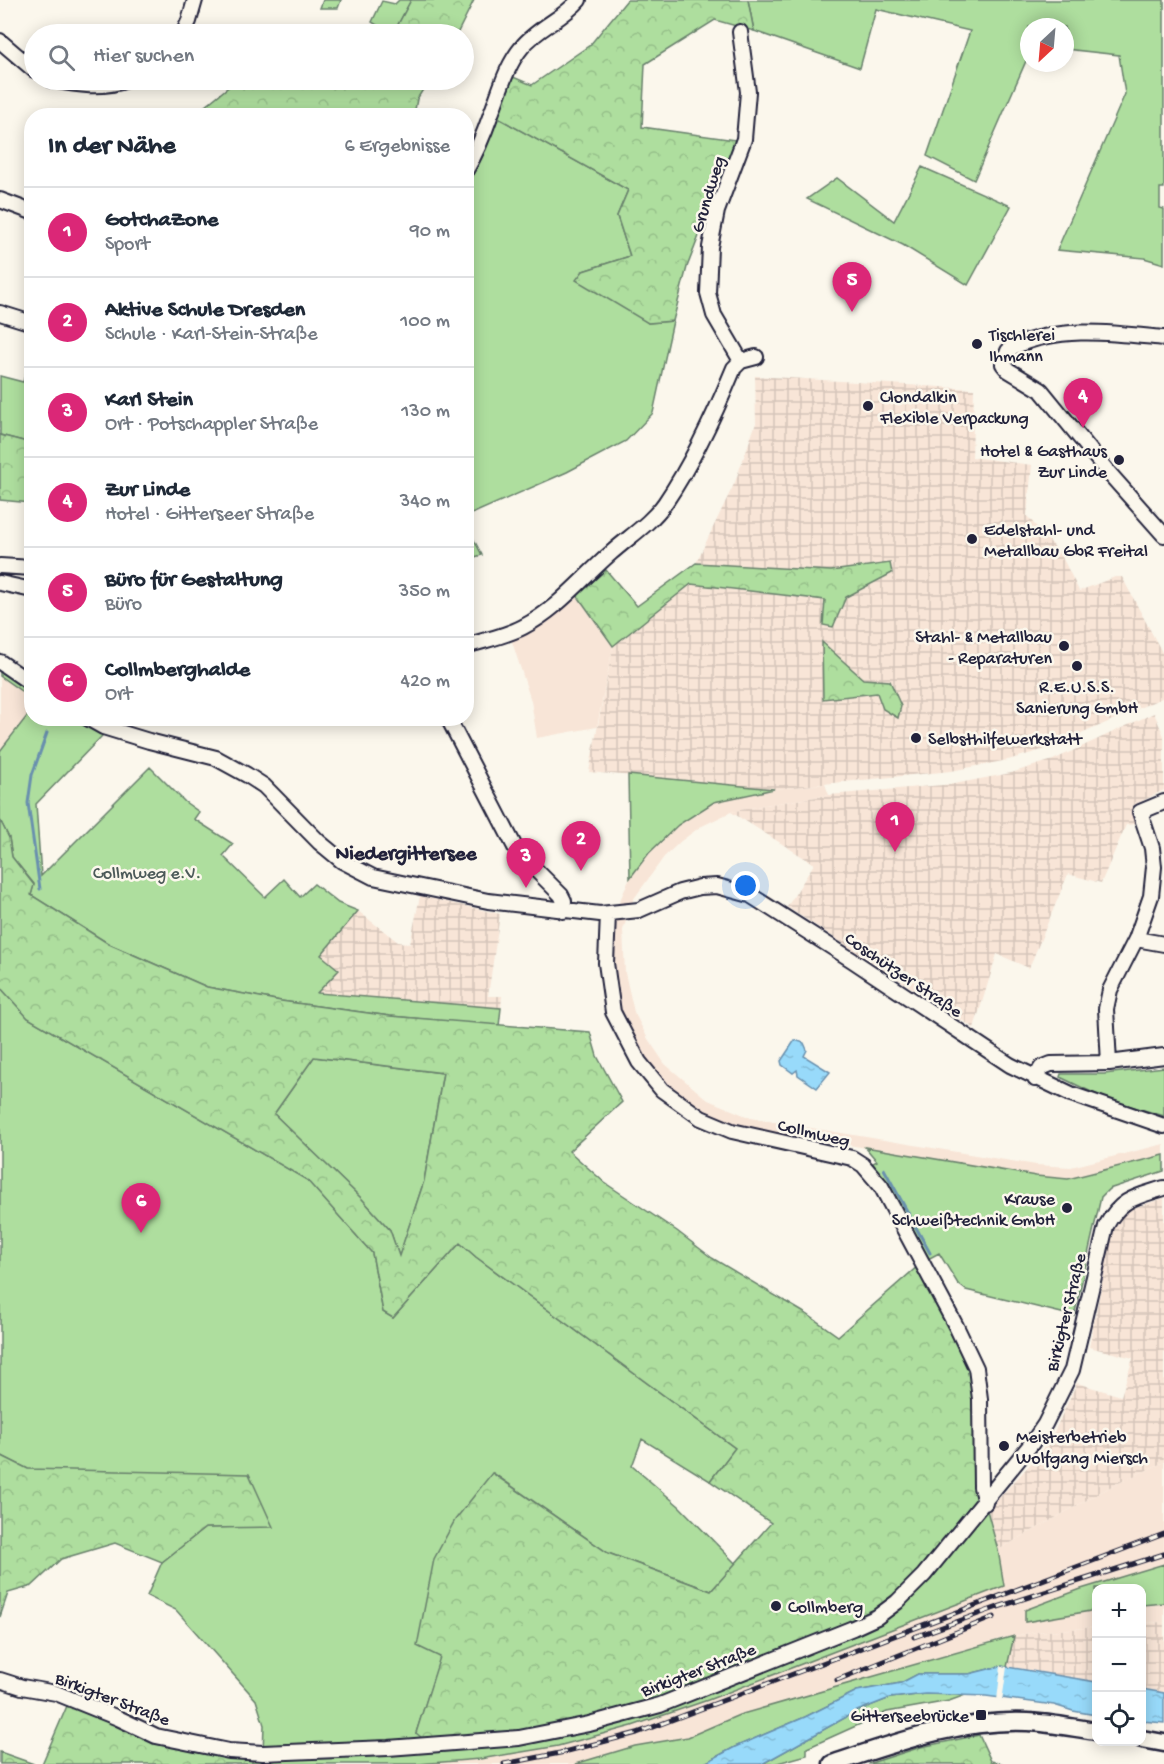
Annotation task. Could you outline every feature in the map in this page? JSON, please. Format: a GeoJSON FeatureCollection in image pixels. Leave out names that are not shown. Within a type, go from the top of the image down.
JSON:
{"type":"FeatureCollection","features":[{"type":"Feature","properties":{"kind":"main road"},"geometry":{"type":"LineString","coordinates":[[832,1764],[950,1728],[981,1724],[1027,1722],[1092,1730]]}},
{"type":"Feature","properties":{"kind":"main road"},"geometry":{"type":"LineString","coordinates":[[1146,1740],[1164,1743]]}},
{"type":"Feature","properties":{"kind":"street"},"geometry":{"type":"LineString","coordinates":[[188,24],[195,0]]}},
{"type":"Feature","properties":{"kind":"street"},"geometry":{"type":"LineString","coordinates":[[474,155],[504,80],[518,53],[526,42],[565,15],[579,0]]}},
{"type":"Feature","properties":{"kind":"street","name":"Grundweg"},"geometry":{"type":"LineString","coordinates":[[740,32],[748,92],[744,139],[717,211],[710,247],[708,293],[714,315],[741,361]]}},
{"type":"Feature","properties":{"kind":"street"},"geometry":{"type":"LineString","coordinates":[[0,41],[24,61]]}},
{"type":"Feature","properties":{"kind":"street"},"geometry":{"type":"LineString","coordinates":[[0,200],[24,209]]}},
{"type":"Feature","properties":{"kind":"street"},"geometry":{"type":"LineString","coordinates":[[0,313],[24,320]]}},
{"type":"Feature","properties":{"kind":"street"},"geometry":{"type":"LineString","coordinates":[[1164,338],[1107,333],[1055,334],[1013,347],[1004,357],[1003,364],[1008,370],[1041,390],[1108,472],[1164,535]]}},
{"type":"Feature","properties":{"kind":"street"},"geometry":{"type":"LineString","coordinates":[[474,643],[523,627],[560,602],[608,555],[658,512],[685,470],[734,368],[741,361],[756,357]]}},
{"type":"Feature","properties":{"kind":"street"},"geometry":{"type":"LineString","coordinates":[[0,566],[24,568]]}},
{"type":"Feature","properties":{"kind":"street"},"geometry":{"type":"LineString","coordinates":[[0,583],[24,588]]}},
{"type":"Feature","properties":{"kind":"street"},"geometry":{"type":"LineString","coordinates":[[0,662],[24,678]]}},
{"type":"Feature","properties":{"kind":"street","name":"Coschützer Straße"},"geometry":{"type":"LineString","coordinates":[[101,726],[148,741],[216,758],[248,775],[264,786],[319,842],[342,861],[373,877],[488,902],[608,914],[639,910],[680,892],[700,887],[717,886],[750,895],[852,960],[982,1048],[1035,1078],[1093,1102],[1164,1125]]}},
{"type":"Feature","properties":{"kind":"street"},"geometry":{"type":"LineString","coordinates":[[452,726],[511,841],[528,863],[561,895],[564,901],[563,910]]}},
{"type":"Feature","properties":{"kind":"street"},"geometry":{"type":"LineString","coordinates":[[1109,1063],[1106,1009],[1110,990],[1136,939],[1151,896],[1154,867],[1152,848],[1140,812],[1164,802]]}},
{"type":"Feature","properties":{"kind":"street","name":"Collmweg"},"geometry":{"type":"LineString","coordinates":[[608,914],[606,963],[613,1012],[639,1062],[662,1090],[690,1111],[713,1124],[732,1131],[852,1158],[863,1165],[880,1186],[957,1326],[976,1368],[980,1400],[981,1487],[985,1503]]}},
{"type":"Feature","properties":{"kind":"street"},"geometry":{"type":"LineString","coordinates":[[1136,939],[1164,944]]}},
{"type":"Feature","properties":{"kind":"street"},"geometry":{"type":"LineString","coordinates":[[1035,1078],[1041,1068],[1051,1064],[1109,1063],[1164,1056]]}},
{"type":"Feature","properties":{"kind":"street","name":"Birkigter Straße"},"geometry":{"type":"LineString","coordinates":[[0,1680],[56,1694],[118,1718],[156,1736],[229,1751],[263,1753],[388,1748],[519,1738],[589,1724],[660,1704],[877,1617],[897,1602],[924,1575],[985,1503],[1045,1424],[1072,1370],[1106,1226],[1113,1214],[1128,1199],[1164,1188]]}},
{"type":"Feature","properties":{"kind":"shaded area"},"geometry":{"type":"Polygon","coordinates":[[[755,376],[974,389],[972,457],[1032,465],[1027,516],[1060,553],[1079,591],[1115,577],[1122,577],[1164,656],[1164,697],[1052,747],[1008,760],[951,771],[774,789],[589,772],[613,646],[691,584],[696,563],[735,482],[756,423],[755,376]]]}},
{"type":"Feature","properties":{"kind":"shaded area"},"geometry":{"type":"Polygon","coordinates":[[[577,595],[613,646],[597,727],[537,738],[531,701],[509,632],[577,595]]]}},
{"type":"Feature","properties":{"kind":"shaded area"},"geometry":{"type":"Polygon","coordinates":[[[0,676],[24,692],[24,720],[0,751],[0,676]]]}},
{"type":"Feature","properties":{"kind":"shaded area"},"geometry":{"type":"Polygon","coordinates":[[[1154,713],[1164,736],[1164,790],[1132,806],[1136,824],[1126,825],[1101,883],[1068,874],[1029,968],[997,954],[974,1028],[787,907],[814,864],[731,812],[829,795],[954,784],[1011,773],[1053,760],[1154,713]]]}},
{"type":"Feature","properties":{"kind":"shaded area"},"geometry":{"type":"Polygon","coordinates":[[[825,784],[829,795],[731,812],[700,827],[664,857],[633,900],[623,930],[625,973],[634,1012],[648,1039],[665,1064],[708,1100],[751,1118],[1036,1165],[1071,1167],[1164,1144],[1164,1155],[1068,1179],[1036,1176],[746,1128],[702,1111],[655,1074],[636,1047],[621,1018],[612,976],[613,923],[617,907],[630,878],[649,853],[678,825],[714,802],[774,789],[825,784]]]}},
{"type":"Feature","properties":{"kind":"shaded area"},"geometry":{"type":"Polygon","coordinates":[[[420,896],[500,914],[488,996],[502,996],[501,1008],[316,993],[320,990],[321,955],[358,911],[398,942],[410,944],[420,896]]]}},
{"type":"Feature","properties":{"kind":"shaded area"},"geometry":{"type":"Polygon","coordinates":[[[1164,1198],[1164,1462],[1110,1487],[998,1550],[988,1510],[1035,1459],[1054,1432],[1077,1383],[1121,1396],[1133,1358],[1089,1347],[1112,1233],[1125,1211],[1164,1198]]]}},
{"type":"Feature","properties":{"kind":"shaded area"},"geometry":{"type":"Polygon","coordinates":[[[1164,1462],[1164,1564],[1092,1584],[1025,1622],[1092,1611],[1092,1627],[1008,1637],[739,1715],[688,1737],[635,1746],[575,1764],[418,1764],[480,1759],[558,1746],[632,1726],[708,1700],[1004,1586],[998,1550],[1110,1487],[1164,1462]]]}},
{"type":"Feature","properties":{"kind":"shaded area"},"geometry":{"type":"Polygon","coordinates":[[[1164,1603],[1164,1622],[1146,1623],[1146,1605],[1164,1603]]]}},
{"type":"Feature","properties":{"kind":"shaded area"},"geometry":{"type":"Polygon","coordinates":[[[1164,1622],[1164,1693],[1146,1690],[1146,1623],[1164,1622]]]}},
{"type":"Feature","properties":{"kind":"shaded area"},"geometry":{"type":"Polygon","coordinates":[[[1092,1627],[1092,1681],[1007,1667],[1014,1636],[1092,1627]]]}},
{"type":"Feature","properties":{"kind":"green space"},"geometry":{"type":"Polygon","coordinates":[[[323,0],[341,0],[338,8],[320,8],[323,0]]]}},
{"type":"Feature","properties":{"kind":"green space"},"geometry":{"type":"Polygon","coordinates":[[[399,0],[411,0],[398,24],[372,22],[382,1],[395,4],[399,0]]]}},
{"type":"Feature","properties":{"kind":"green space"},"geometry":{"type":"Polygon","coordinates":[[[411,0],[474,0],[462,24],[398,24],[411,0]]]}},
{"type":"Feature","properties":{"kind":"green space"},"geometry":{"type":"Polygon","coordinates":[[[627,0],[748,0],[754,31],[715,20],[645,64],[642,127],[736,140],[687,267],[673,321],[648,323],[576,280],[583,271],[630,256],[617,216],[628,190],[491,114],[506,74],[532,85],[590,45],[627,0]]]}},
{"type":"Feature","properties":{"kind":"green space"},"geometry":{"type":"Polygon","coordinates":[[[748,0],[1164,0],[1164,188],[1160,188],[1160,208],[1164,209],[1164,264],[1144,258],[1057,250],[1125,94],[1119,55],[1074,50],[1074,18],[1020,18],[1021,72],[974,180],[927,156],[970,31],[876,9],[860,68],[754,31],[748,0]]]}},
{"type":"Feature","properties":{"kind":"green space"},"geometry":{"type":"Polygon","coordinates":[[[225,90],[423,90],[417,99],[415,108],[203,108],[225,90]]]}},
{"type":"Feature","properties":{"kind":"green space"},"geometry":{"type":"Polygon","coordinates":[[[491,114],[628,190],[617,216],[630,256],[583,271],[648,323],[673,321],[653,413],[626,441],[567,472],[474,513],[474,154],[491,114]]]}},
{"type":"Feature","properties":{"kind":"green space"},"geometry":{"type":"Polygon","coordinates":[[[922,167],[1011,206],[968,285],[903,245],[807,199],[837,178],[894,221],[922,167]]]}},
{"type":"Feature","properties":{"kind":"green space"},"geometry":{"type":"Polygon","coordinates":[[[0,376],[23,382],[24,379],[24,441],[0,435],[0,376]]]}},
{"type":"Feature","properties":{"kind":"green space"},"geometry":{"type":"Polygon","coordinates":[[[0,435],[24,441],[24,502],[0,500],[0,435]]]}},
{"type":"Feature","properties":{"kind":"green space"},"geometry":{"type":"Polygon","coordinates":[[[474,540],[482,555],[474,557],[474,540]]]}},
{"type":"Feature","properties":{"kind":"green space"},"geometry":{"type":"Polygon","coordinates":[[[696,563],[831,571],[890,563],[892,573],[846,597],[833,627],[823,625],[825,600],[691,584],[613,646],[577,595],[606,570],[637,606],[696,563]]]}},
{"type":"Feature","properties":{"kind":"green space"},"geometry":{"type":"Polygon","coordinates":[[[822,642],[863,679],[890,681],[901,706],[898,718],[883,709],[877,693],[823,699],[822,642]]]}},
{"type":"Feature","properties":{"kind":"green space"},"geometry":{"type":"Polygon","coordinates":[[[0,662],[24,679],[24,693],[0,676],[0,662]]]}},
{"type":"Feature","properties":{"kind":"green space","name":"Collmweg e.V."},"geometry":{"type":"Polygon","coordinates":[[[24,720],[24,726],[103,727],[102,736],[36,804],[41,876],[150,767],[185,802],[199,812],[194,819],[233,844],[223,856],[265,897],[284,879],[300,897],[314,884],[338,903],[358,911],[321,955],[339,970],[317,993],[501,1008],[499,1026],[390,1016],[281,1001],[207,987],[109,944],[31,895],[34,884],[12,857],[9,838],[0,820],[0,751],[24,720]]]}},
{"type":"Feature","properties":{"kind":"green space"},"geometry":{"type":"Polygon","coordinates":[[[628,775],[774,789],[714,802],[678,825],[649,853],[630,878],[628,775]]]}},
{"type":"Feature","properties":{"kind":"green space"},"geometry":{"type":"Polygon","coordinates":[[[0,820],[9,838],[12,857],[34,885],[31,895],[109,944],[207,987],[281,1001],[390,1016],[590,1032],[597,1056],[622,1102],[569,1151],[605,1183],[677,1231],[712,1258],[808,1315],[838,1336],[918,1266],[970,1373],[980,1439],[985,1503],[877,1617],[589,1724],[431,1745],[416,1733],[440,1657],[417,1646],[434,1559],[455,1520],[492,1473],[608,1553],[711,1591],[771,1523],[710,1481],[735,1448],[460,1243],[393,1318],[383,1312],[372,1253],[307,1180],[28,1018],[0,987],[0,820]],[[314,1057],[274,1114],[362,1199],[390,1230],[399,1256],[424,1181],[443,1073],[314,1057]]]}},
{"type":"Feature","properties":{"kind":"green space"},"geometry":{"type":"Polygon","coordinates":[[[0,987],[28,1018],[307,1180],[372,1253],[383,1312],[393,1318],[460,1243],[735,1448],[710,1481],[642,1439],[632,1466],[679,1506],[736,1564],[711,1591],[608,1553],[493,1473],[441,1656],[416,1733],[985,1503],[998,1550],[1004,1586],[708,1700],[632,1726],[558,1746],[480,1759],[418,1764],[252,1764],[252,1752],[263,1753],[264,1725],[256,1700],[176,1610],[147,1596],[162,1562],[205,1528],[273,1526],[28,1469],[0,1455],[0,987]]]}},
{"type":"Feature","properties":{"kind":"green space"},"geometry":{"type":"Polygon","coordinates":[[[314,1057],[443,1073],[424,1181],[399,1257],[390,1230],[362,1199],[274,1114],[314,1057]]]}},
{"type":"Feature","properties":{"kind":"green space"},"geometry":{"type":"Polygon","coordinates":[[[1164,1067],[1164,1116],[1104,1098],[1060,1077],[1061,1074],[1104,1074],[1164,1067]]]}},
{"type":"Feature","properties":{"kind":"green space"},"geometry":{"type":"Polygon","coordinates":[[[865,1147],[1036,1176],[1068,1179],[1164,1155],[1164,1171],[1109,1189],[1101,1197],[1074,1316],[966,1290],[958,1284],[939,1253],[928,1259],[873,1163],[877,1161],[865,1147]]]}},
{"type":"Feature","properties":{"kind":"green space"},"geometry":{"type":"Polygon","coordinates":[[[0,1455],[28,1469],[249,1474],[273,1527],[205,1528],[162,1562],[115,1543],[61,1559],[32,1586],[8,1593],[0,1617],[0,1455]]]}},
{"type":"Feature","properties":{"kind":"green space"},"geometry":{"type":"Polygon","coordinates":[[[1164,1564],[1164,1603],[1146,1605],[1146,1584],[1098,1584],[1164,1564]]]}},
{"type":"Feature","properties":{"kind":"green space"},"geometry":{"type":"Polygon","coordinates":[[[1092,1586],[1092,1611],[1025,1622],[1025,1610],[1092,1586]]]}},
{"type":"Feature","properties":{"kind":"green space"},"geometry":{"type":"Polygon","coordinates":[[[1014,1636],[1007,1667],[1001,1666],[969,1674],[918,1674],[901,1683],[857,1691],[703,1764],[575,1764],[635,1746],[688,1737],[739,1715],[1014,1636]]]}},
{"type":"Feature","properties":{"kind":"green space"},"geometry":{"type":"Polygon","coordinates":[[[926,1694],[963,1696],[949,1701],[887,1712],[807,1748],[807,1755],[774,1764],[762,1764],[857,1711],[890,1698],[926,1694]]]}},
{"type":"Feature","properties":{"kind":"green space"},"geometry":{"type":"Polygon","coordinates":[[[70,1699],[156,1736],[252,1752],[252,1764],[42,1764],[70,1699]]]}},
{"type":"Feature","properties":{"kind":"green space"},"geometry":{"type":"Polygon","coordinates":[[[979,1735],[991,1761],[1004,1764],[868,1764],[921,1747],[979,1735]]]}},
{"type":"Feature","properties":{"kind":"green space"},"geometry":{"type":"Polygon","coordinates":[[[0,1752],[34,1764],[0,1764],[0,1752]]]}},
{"type":"Feature","properties":{"kind":"water"},"geometry":{"type":"Polygon","coordinates":[[[795,1040],[804,1043],[807,1050],[804,1056],[830,1072],[817,1088],[798,1075],[797,1070],[793,1073],[782,1065],[781,1061],[795,1040]]]}},
{"type":"Feature","properties":{"kind":"water"},"geometry":{"type":"Polygon","coordinates":[[[1001,1666],[1092,1681],[1092,1714],[1054,1705],[986,1696],[926,1694],[890,1698],[857,1711],[762,1764],[703,1764],[857,1691],[901,1683],[918,1674],[969,1674],[1001,1666]]]}},
{"type":"Feature","properties":{"kind":"water"},"geometry":{"type":"Polygon","coordinates":[[[1146,1690],[1164,1693],[1164,1723],[1146,1721],[1146,1690]]]}},
{"type":"Feature","properties":{"kind":"pier"},"geometry":{"type":"Polygon","coordinates":[[[1001,1666],[1007,1667],[1002,1701],[997,1700],[1001,1666]]]}},
{"type":"Feature","properties":{"kind":"waterway"},"geometry":{"type":"LineString","coordinates":[[40,889],[28,803],[32,775],[47,733]]}},
{"type":"Feature","properties":{"kind":"waterway"},"geometry":{"type":"LineString","coordinates":[[884,1169],[930,1253]]}},
{"type":"Feature","properties":{"kind":"railway"},"geometry":{"type":"LineString","coordinates":[[504,1764],[560,1753],[637,1733],[1164,1534]]}},
{"type":"Feature","properties":{"kind":"railway"},"geometry":{"type":"LineString","coordinates":[[914,1637],[998,1607],[1164,1554]]}},
{"type":"Feature","properties":{"kind":"railway"},"geometry":{"type":"LineString","coordinates":[[837,1680],[994,1617]]}},
{"type":"Feature","properties":{"kind":"place","name":"Büro für Gestaltung"},"geometry":{"type":"Point","coordinates":[852,312]}},
{"type":"Feature","properties":{"kind":"place","name":"Tischlerei Ihmann"},"geometry":{"type":"Point","coordinates":[977,344]}},
{"type":"Feature","properties":{"kind":"place","name":"Clondalkin Flexible Verpackung"},"geometry":{"type":"Point","coordinates":[868,406]}},
{"type":"Feature","properties":{"kind":"place","name":"Zur Linde"},"geometry":{"type":"Point","coordinates":[1083,428]}},
{"type":"Feature","properties":{"kind":"place","name":"Hotel & Gasthaus Zur Linde"},"geometry":{"type":"Point","coordinates":[1119,460]}},
{"type":"Feature","properties":{"kind":"place","name":"Edelstahl- und Metallbau GbR Freital"},"geometry":{"type":"Point","coordinates":[972,539]}},
{"type":"Feature","properties":{"kind":"place","name":"Stahl- & Metallbau - Reparaturen"},"geometry":{"type":"Point","coordinates":[1064,646]}},
{"type":"Feature","properties":{"kind":"place","name":"R.E.U.S.S. Sanierung GmbH"},"geometry":{"type":"Point","coordinates":[1077,666]}},
{"type":"Feature","properties":{"kind":"place","name":"Selbsthilfewerkstatt"},"geometry":{"type":"Point","coordinates":[916,738]}},
{"type":"Feature","properties":{"kind":"place","name":"GotchaZone"},"geometry":{"type":"Point","coordinates":[895,852]}},
{"type":"Feature","properties":{"kind":"place","name":"Aktive Schule Dresden"},"geometry":{"type":"Point","coordinates":[581,871]}},
{"type":"Feature","properties":{"kind":"place","name":"Karl Stein"},"geometry":{"type":"Point","coordinates":[526,888]}},
{"type":"Feature","properties":{"kind":"place","name":"Krause Schweißtechnik GmbH"},"geometry":{"type":"Point","coordinates":[1067,1208]}},
{"type":"Feature","properties":{"kind":"place","name":"Collmberghalde"},"geometry":{"type":"Point","coordinates":[141,1233]}},
{"type":"Feature","properties":{"kind":"place","name":"Meisterbetrieb Wolfgang Miersch"},"geometry":{"type":"Point","coordinates":[1004,1446]}},
{"type":"Feature","properties":{"kind":"place","name":"Collmberg"},"geometry":{"type":"Point","coordinates":[776,1606]}},
{"type":"Feature","properties":{"kind":"place","name":"Gitterseebrücke"},"geometry":{"type":"Point","coordinates":[981,1715]}},
{"type":"Feature","properties":{"kind":"district","name":"Niedergittersee"},"geometry":{"type":"Point","coordinates":[406,852]}}]}
